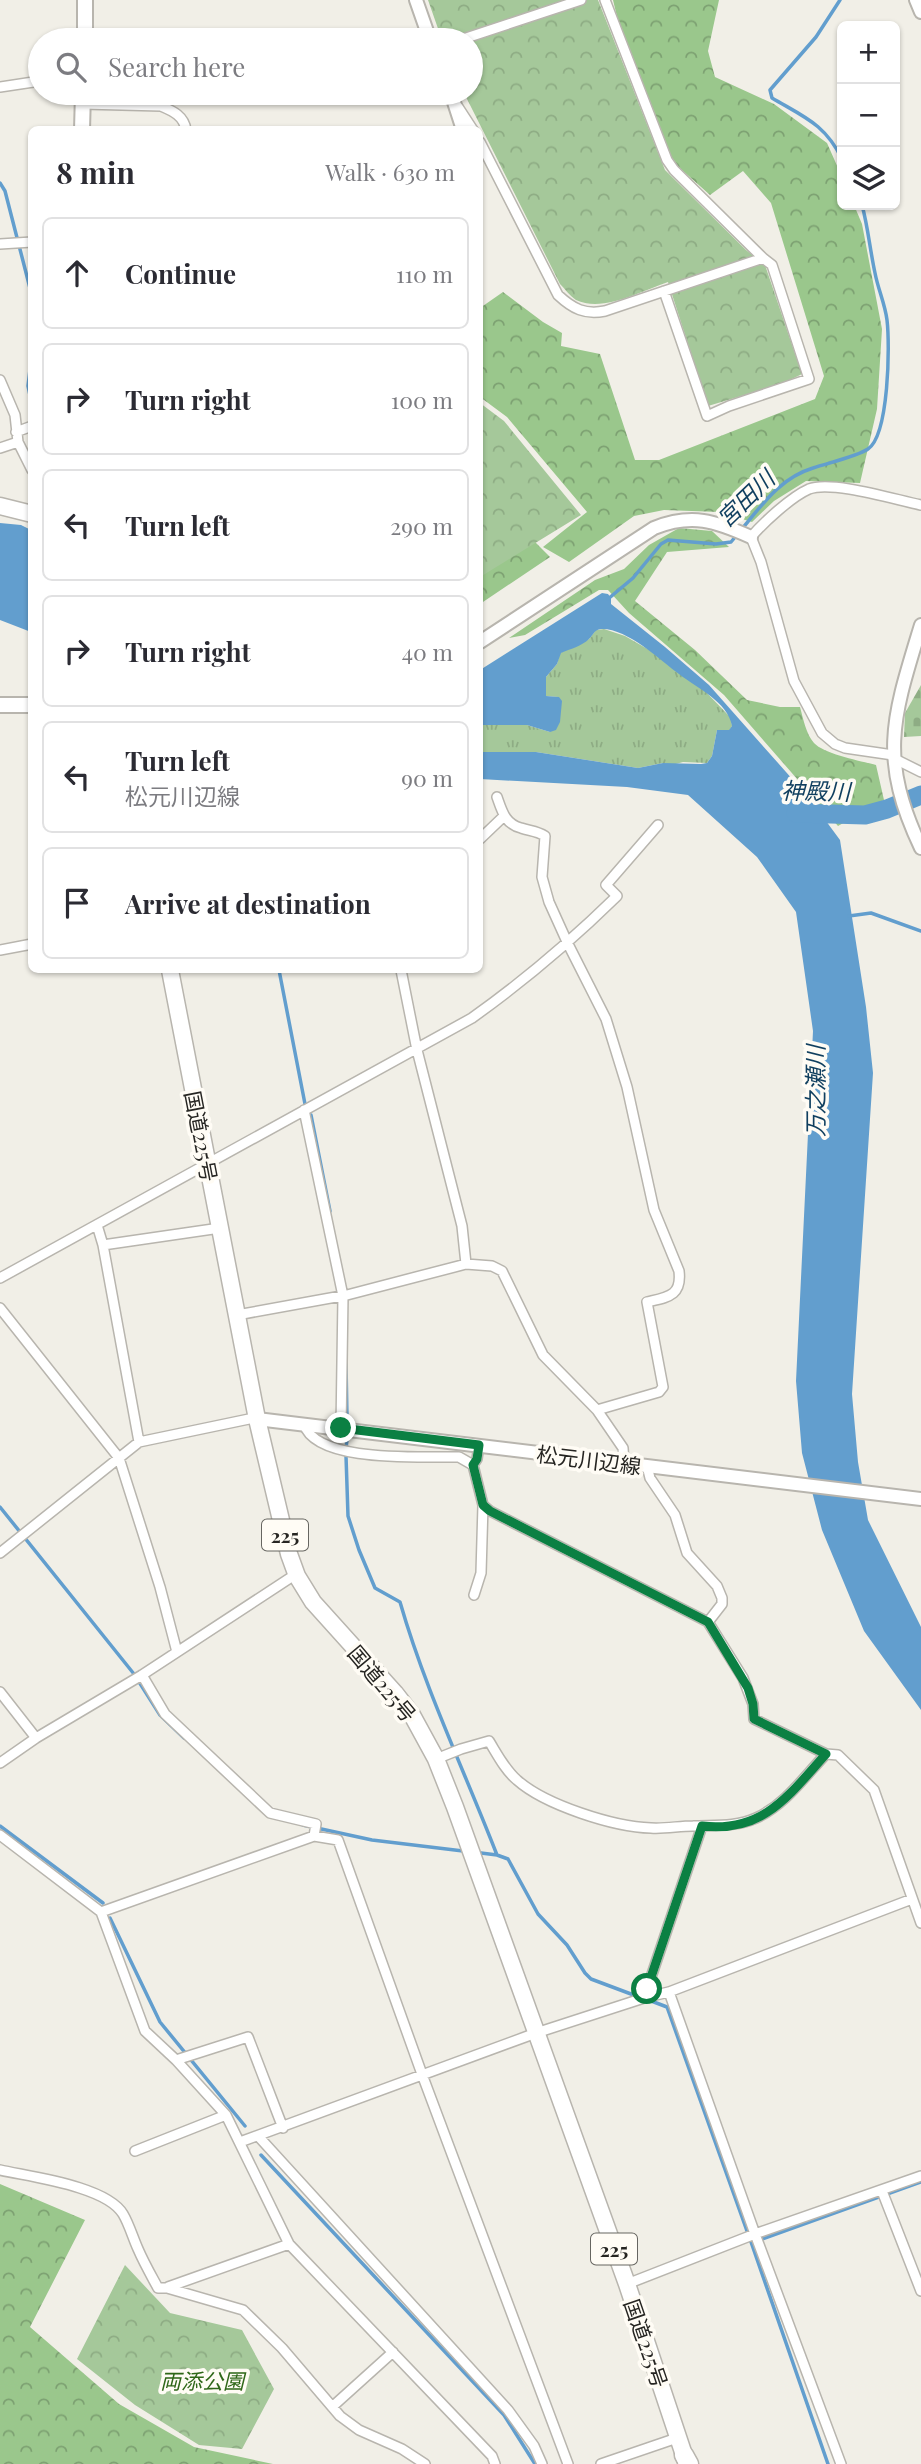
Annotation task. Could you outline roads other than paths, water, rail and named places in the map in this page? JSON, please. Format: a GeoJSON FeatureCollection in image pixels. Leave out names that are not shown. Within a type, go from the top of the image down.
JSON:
{"type":"FeatureCollection","features":[{"type":"Feature","properties":{"kind":"highway"},"geometry":{"type":"LineString","coordinates":[[0,506],[28,513]]}},
{"type":"Feature","properties":{"kind":"highway","name":"国道225号"},"geometry":{"type":"LineString","coordinates":[[171,973],[257,1419],[289,1554],[297,1576],[313,1602],[395,1693],[412,1715],[436,1759],[456,1807],[627,2284],[685,2457]]}},
{"type":"Feature","properties":{"kind":"main road"},"geometry":{"type":"LineString","coordinates":[[85,0],[85,28]]}},
{"type":"Feature","properties":{"kind":"main road"},"geometry":{"type":"LineString","coordinates":[[416,0],[425,28]]}},
{"type":"Feature","properties":{"kind":"main road"},"geometry":{"type":"LineString","coordinates":[[916,0],[921,12]]}},
{"type":"Feature","properties":{"kind":"main road"},"geometry":{"type":"LineString","coordinates":[[82,126],[83,105]]}},
{"type":"Feature","properties":{"kind":"main road"},"geometry":{"type":"LineString","coordinates":[[457,106],[462,126]]}},
{"type":"Feature","properties":{"kind":"main road"},"geometry":{"type":"LineString","coordinates":[[483,640],[654,528],[673,520],[694,519],[729,527],[748,535]]}},
{"type":"Feature","properties":{"kind":"main road"},"geometry":{"type":"LineString","coordinates":[[921,625],[896,709],[893,757],[899,792],[921,848]]}},
{"type":"Feature","properties":{"kind":"main road"},"geometry":{"type":"LineString","coordinates":[[0,705],[28,705]]}},
{"type":"Feature","properties":{"kind":"main road","name":"松元川辺線"},"geometry":{"type":"LineString","coordinates":[[257,1419],[921,1499]]}},
{"type":"Feature","properties":{"kind":"street"},"geometry":{"type":"LineString","coordinates":[[483,32],[581,0]]}},
{"type":"Feature","properties":{"kind":"street"},"geometry":{"type":"LineString","coordinates":[[604,0],[667,160],[674,170],[772,265],[808,379],[707,416],[664,291]]}},
{"type":"Feature","properties":{"kind":"street"},"geometry":{"type":"LineString","coordinates":[[0,87],[28,83]]}},
{"type":"Feature","properties":{"kind":"street"},"geometry":{"type":"LineString","coordinates":[[151,105],[161,106],[182,118],[185,126]]}},
{"type":"Feature","properties":{"kind":"street"},"geometry":{"type":"LineString","coordinates":[[457,106],[470,126]]}},
{"type":"Feature","properties":{"kind":"street"},"geometry":{"type":"LineString","coordinates":[[483,148],[552,284],[567,304],[585,313],[596,313],[763,258]]}},
{"type":"Feature","properties":{"kind":"street"},"geometry":{"type":"LineString","coordinates":[[0,244],[28,242]]}},
{"type":"Feature","properties":{"kind":"street"},"geometry":{"type":"LineString","coordinates":[[0,380],[15,415],[18,442],[28,462]]}},
{"type":"Feature","properties":{"kind":"street"},"geometry":{"type":"LineString","coordinates":[[16,432],[28,428]]}},
{"type":"Feature","properties":{"kind":"street"},"geometry":{"type":"LineString","coordinates":[[0,448],[18,442]]}},
{"type":"Feature","properties":{"kind":"street"},"geometry":{"type":"LineString","coordinates":[[921,505],[856,491],[811,488],[748,535],[761,562],[794,681],[822,733],[835,744],[845,748],[893,757],[921,772]]}},
{"type":"Feature","properties":{"kind":"street"},"geometry":{"type":"LineString","coordinates":[[496,797],[503,817],[518,828],[545,836],[542,877],[568,944],[606,1019],[615,1044],[654,1210],[679,1271],[680,1280],[674,1293],[648,1303],[663,1387],[659,1392],[597,1410]]}},
{"type":"Feature","properties":{"kind":"street"},"geometry":{"type":"LineString","coordinates":[[483,836],[503,817]]}},
{"type":"Feature","properties":{"kind":"street"},"geometry":{"type":"LineString","coordinates":[[0,1278],[472,1018],[522,983],[568,944],[617,896],[606,884],[658,825]]}},
{"type":"Feature","properties":{"kind":"street"},"geometry":{"type":"LineString","coordinates":[[0,950],[28,945]]}},
{"type":"Feature","properties":{"kind":"street"},"geometry":{"type":"LineString","coordinates":[[402,973],[417,1050],[462,1226],[466,1264]]}},
{"type":"Feature","properties":{"kind":"street"},"geometry":{"type":"LineString","coordinates":[[304,1110],[345,1295],[341,1428]]}},
{"type":"Feature","properties":{"kind":"street"},"geometry":{"type":"LineString","coordinates":[[97,1225],[139,1441]]}},
{"type":"Feature","properties":{"kind":"street"},"geometry":{"type":"LineString","coordinates":[[103,1245],[220,1228]]}},
{"type":"Feature","properties":{"kind":"street"},"geometry":{"type":"LineString","coordinates":[[237,1315],[345,1295],[466,1264],[492,1266],[502,1272],[544,1354],[597,1410],[623,1448],[624,1463]]}},
{"type":"Feature","properties":{"kind":"street"},"geometry":{"type":"LineString","coordinates":[[0,1308],[119,1458],[160,1587],[177,1652]]}},
{"type":"Feature","properties":{"kind":"street"},"geometry":{"type":"LineString","coordinates":[[0,1553],[139,1441],[257,1419]]}},
{"type":"Feature","properties":{"kind":"street"},"geometry":{"type":"LineString","coordinates":[[304,1424],[306,1432],[316,1439],[351,1453],[459,1457],[473,1465],[483,1505],[481,1573],[474,1595]]}},
{"type":"Feature","properties":{"kind":"street"},"geometry":{"type":"LineString","coordinates":[[473,1465],[477,1459],[479,1445]]}},
{"type":"Feature","properties":{"kind":"street"},"geometry":{"type":"LineString","coordinates":[[647,1466],[650,1478],[675,1515],[687,1553],[721,1592],[722,1604],[708,1622]]}},
{"type":"Feature","properties":{"kind":"street"},"geometry":{"type":"LineString","coordinates":[[483,1505],[708,1622],[748,1688],[754,1719],[826,1754],[838,1755],[874,1790],[921,1923]]}},
{"type":"Feature","properties":{"kind":"street"},"geometry":{"type":"LineString","coordinates":[[0,1763],[289,1578],[297,1576]]}},
{"type":"Feature","properties":{"kind":"street"},"geometry":{"type":"LineString","coordinates":[[138,1677],[165,1714],[270,1813],[316,1824],[315,1831]]}},
{"type":"Feature","properties":{"kind":"street"},"geometry":{"type":"LineString","coordinates":[[0,1692],[36,1738]]}},
{"type":"Feature","properties":{"kind":"street"},"geometry":{"type":"LineString","coordinates":[[436,1759],[489,1741],[521,1783],[550,1801],[588,1815],[639,1827],[738,1824],[754,1819],[778,1807],[826,1754]]}},
{"type":"Feature","properties":{"kind":"street"},"geometry":{"type":"LineString","coordinates":[[643,1998],[702,1826]]}},
{"type":"Feature","properties":{"kind":"street"},"geometry":{"type":"LineString","coordinates":[[102,1912],[315,1831],[338,1840],[423,2077],[568,2464]]}},
{"type":"Feature","properties":{"kind":"street"},"geometry":{"type":"LineString","coordinates":[[0,1835],[102,1912],[145,2031],[183,2058],[226,2115],[289,2244],[492,2456],[495,2464]]}},
{"type":"Feature","properties":{"kind":"street"},"geometry":{"type":"LineString","coordinates":[[240,2142],[423,2077],[536,2033],[643,1998],[669,1993],[912,1899]]}},
{"type":"Feature","properties":{"kind":"street"},"geometry":{"type":"LineString","coordinates":[[669,1993],[841,2464]]}},
{"type":"Feature","properties":{"kind":"street"},"geometry":{"type":"LineString","coordinates":[[183,2058],[248,2036],[283,2128]]}},
{"type":"Feature","properties":{"kind":"street"},"geometry":{"type":"LineString","coordinates":[[135,2151],[226,2115]]}},
{"type":"Feature","properties":{"kind":"street"},"geometry":{"type":"LineString","coordinates":[[259,2137],[508,2410],[534,2446],[542,2464]]}},
{"type":"Feature","properties":{"kind":"street"},"geometry":{"type":"LineString","coordinates":[[0,2170],[72,2187],[95,2194],[114,2204],[122,2213],[158,2288],[167,2288],[243,2311],[282,2348],[332,2406],[359,2430],[402,2449],[425,2464]]}},
{"type":"Feature","properties":{"kind":"street"},"geometry":{"type":"LineString","coordinates":[[627,2284],[755,2234],[883,2193],[921,2176]]}},
{"type":"Feature","properties":{"kind":"street"},"geometry":{"type":"LineString","coordinates":[[883,2193],[921,2291]]}},
{"type":"Feature","properties":{"kind":"street"},"geometry":{"type":"LineString","coordinates":[[167,2288],[289,2244]]}},
{"type":"Feature","properties":{"kind":"street"},"geometry":{"type":"LineString","coordinates":[[332,2406],[393,2351]]}},
{"type":"Feature","properties":{"kind":"street"},"geometry":{"type":"LineString","coordinates":[[601,2464],[685,2457]]}},
{"type":"Feature","properties":{"kind":"water"},"geometry":{"type":"Polygon","coordinates":[[[0,523],[21,525],[28,528],[28,631],[0,620],[0,523]]]}},
{"type":"Feature","properties":{"kind":"water","name":"万之瀬川"},"geometry":{"type":"Polygon","coordinates":[[[602,593],[608,594],[611,604],[709,685],[809,798],[840,840],[866,1007],[873,1073],[852,1394],[858,1462],[868,1520],[921,1627],[921,1710],[864,1631],[822,1530],[802,1453],[796,1381],[813,1031],[796,912],[757,857],[688,795],[627,787],[483,779],[483,752],[536,752],[638,768],[663,763],[707,763],[712,756],[717,730],[729,730],[732,726],[729,717],[703,690],[653,653],[632,639],[611,630],[595,631],[583,644],[561,653],[557,664],[546,677],[546,696],[559,697],[562,701],[560,722],[556,730],[550,732],[527,725],[483,725],[483,668],[602,593]]]}},
{"type":"Feature","properties":{"kind":"waterway","name":"宮田川"},"geometry":{"type":"LineString","coordinates":[[837,150],[821,129],[772,98],[770,90],[816,37],[840,0]]}},
{"type":"Feature","properties":{"kind":"waterway"},"geometry":{"type":"LineString","coordinates":[[0,183],[5,191],[28,280]]}},
{"type":"Feature","properties":{"kind":"waterway","name":"宮田川"},"geometry":{"type":"LineString","coordinates":[[741,530],[764,502],[791,478],[856,455],[868,449],[875,440],[884,409],[888,368],[887,320],[863,210]]}},
{"type":"Feature","properties":{"kind":"waterway","name":"宮田川"},"geometry":{"type":"LineString","coordinates":[[608,599],[633,578],[661,544],[668,540],[716,544],[731,542],[736,536]]}},
{"type":"Feature","properties":{"kind":"waterway","name":"神殿川"},"geometry":{"type":"LineString","coordinates":[[796,813],[865,815],[921,795]]}},
{"type":"Feature","properties":{"kind":"waterway"},"geometry":{"type":"LineString","coordinates":[[849,916],[871,913],[921,931]]}},
{"type":"Feature","properties":{"kind":"waterway"},"geometry":{"type":"LineString","coordinates":[[280,973],[305,1104]]}},
{"type":"Feature","properties":{"kind":"waterway"},"geometry":{"type":"LineString","coordinates":[[311,1115],[330,1211]]}},
{"type":"Feature","properties":{"kind":"waterway"},"geometry":{"type":"LineString","coordinates":[[346,1364],[347,1418]]}},
{"type":"Feature","properties":{"kind":"waterway"},"geometry":{"type":"LineString","coordinates":[[346,1449],[347,1439]]}},
{"type":"Feature","properties":{"kind":"waterway"},"geometry":{"type":"LineString","coordinates":[[346,1456],[348,1516],[359,1550],[375,1588],[400,1602],[433,1698],[497,1855]]}},
{"type":"Feature","properties":{"kind":"waterway"},"geometry":{"type":"LineString","coordinates":[[0,1507],[134,1674],[160,1715],[184,1738]]}},
{"type":"Feature","properties":{"kind":"waterway"},"geometry":{"type":"LineString","coordinates":[[303,1825],[372,1840],[463,1851]]}},
{"type":"Feature","properties":{"kind":"waterway"},"geometry":{"type":"LineString","coordinates":[[0,1826],[103,1903]]}},
{"type":"Feature","properties":{"kind":"waterway"},"geometry":{"type":"LineString","coordinates":[[481,1853],[508,1859],[538,1914],[567,1945],[591,1979],[639,1997]]}},
{"type":"Feature","properties":{"kind":"waterway"},"geometry":{"type":"LineString","coordinates":[[110,1918],[160,2022],[245,2126]]}},
{"type":"Feature","properties":{"kind":"waterway"},"geometry":{"type":"LineString","coordinates":[[646,1999],[667,2007],[747,2231]]}},
{"type":"Feature","properties":{"kind":"waterway"},"geometry":{"type":"LineString","coordinates":[[261,2155],[504,2415],[535,2464]]}},
{"type":"Feature","properties":{"kind":"waterway"},"geometry":{"type":"LineString","coordinates":[[762,2239],[921,2182]]}},
{"type":"Feature","properties":{"kind":"waterway"},"geometry":{"type":"LineString","coordinates":[[750,2239],[828,2464]]}},
{"type":"Feature","properties":{"kind":"park label","name":"両添公園"},"geometry":{"type":"Point","coordinates":[202,2380]}}]}
